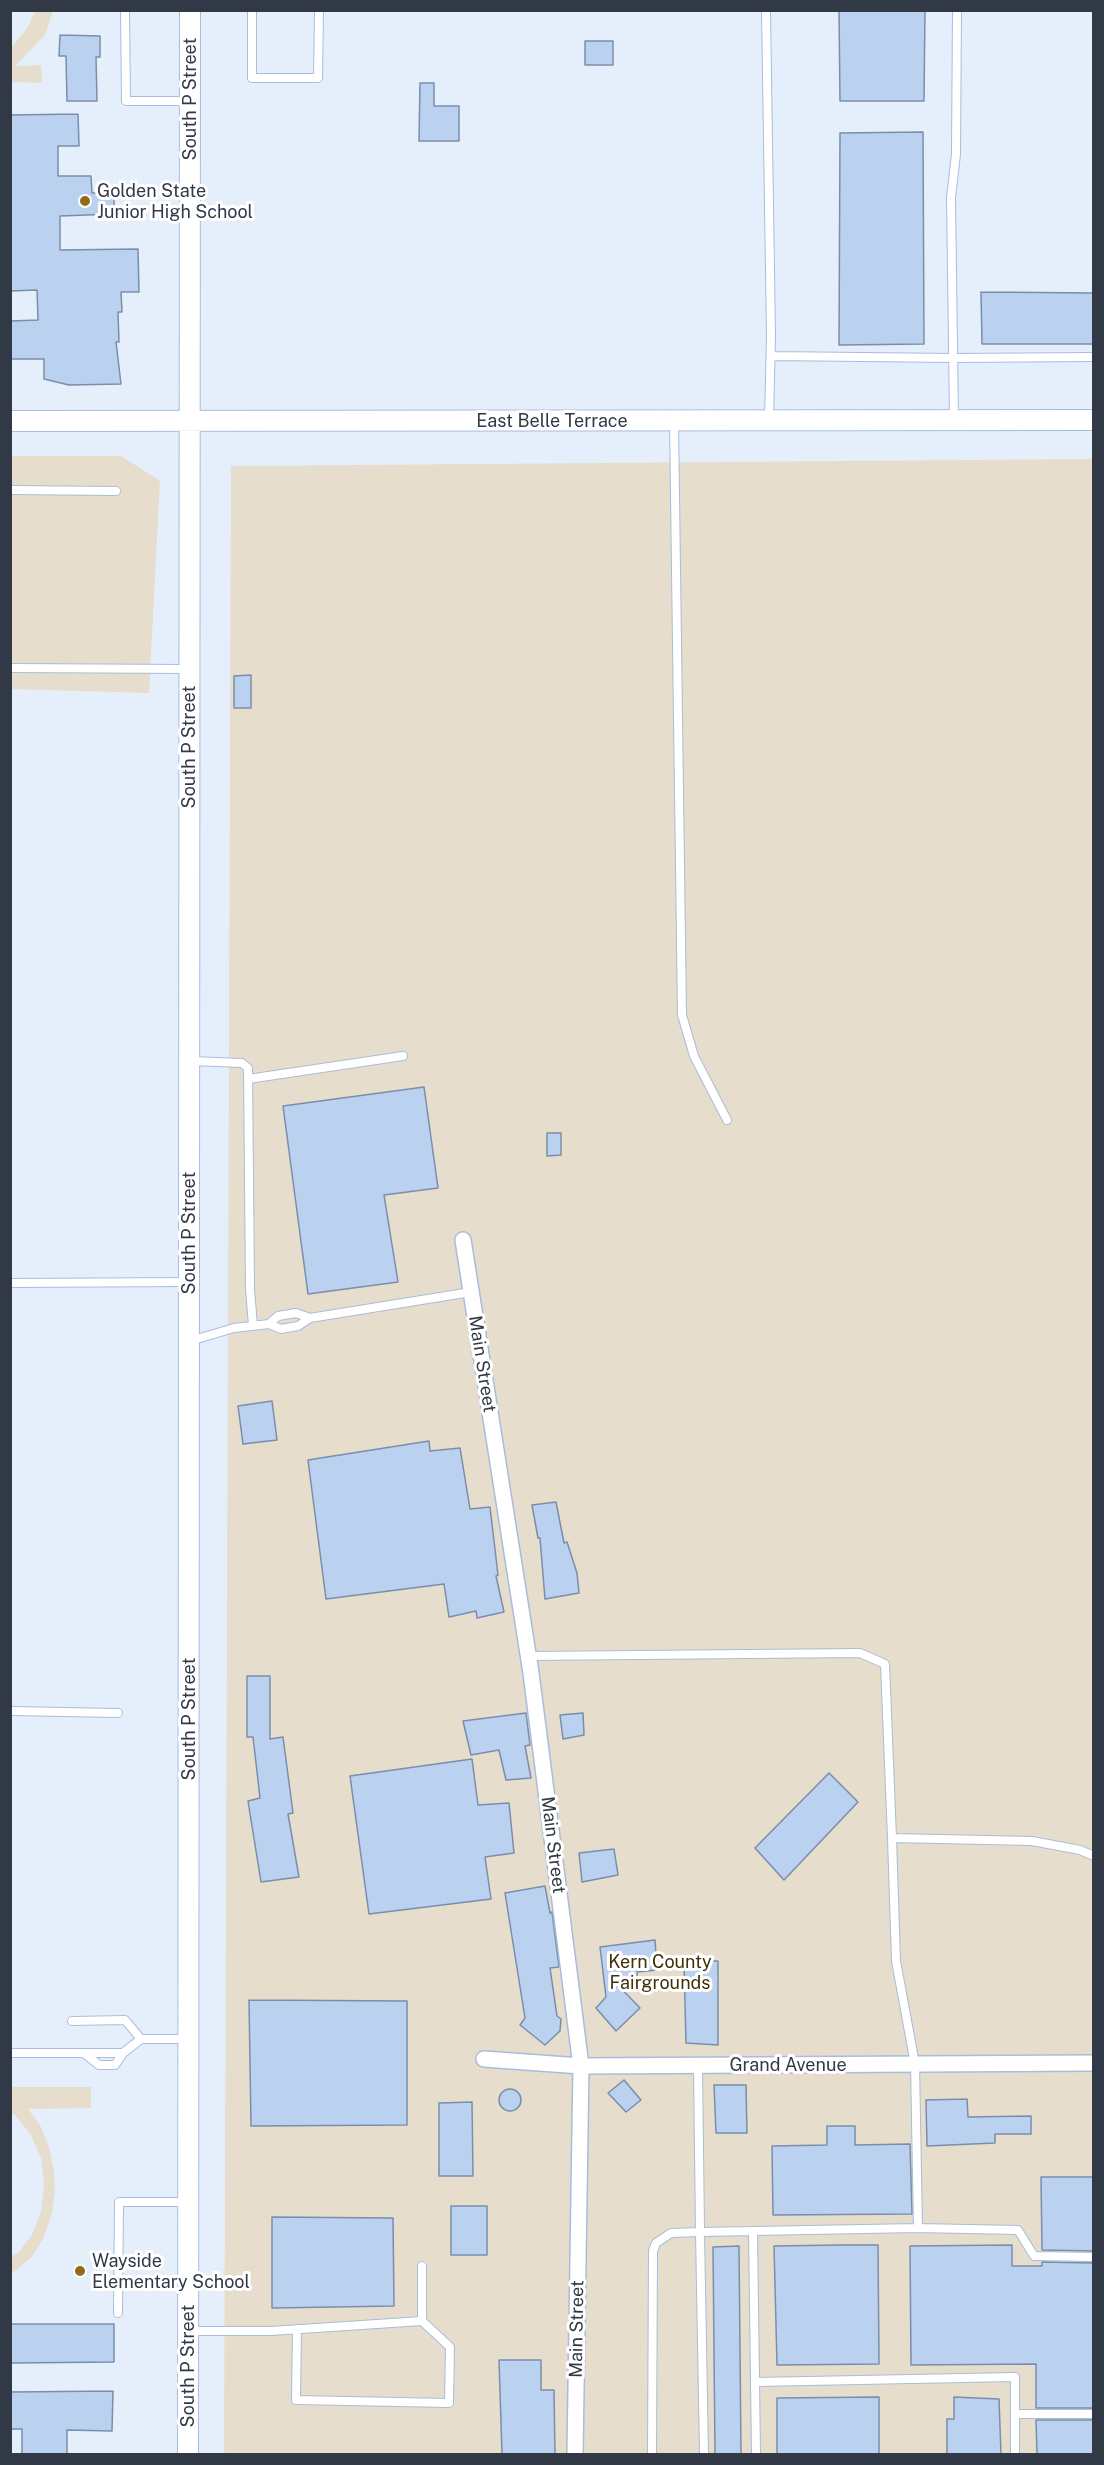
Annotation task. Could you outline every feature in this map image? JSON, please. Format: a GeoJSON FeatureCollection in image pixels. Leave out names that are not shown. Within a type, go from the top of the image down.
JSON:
{"type":"FeatureCollection","features":[{"type":"Feature","properties":{"kind":"street","name":"South P Street"},"geometry":{"type":"LineString","coordinates":[[188,2454],[190,10]]}},
{"type":"Feature","properties":{"kind":"street","name":"East Belle Terrace"},"geometry":{"type":"LineString","coordinates":[[10,421],[1094,420]]}},
{"type":"Feature","properties":{"kind":"street","name":"Main Street"},"geometry":{"type":"LineString","coordinates":[[462,1240],[528,1656],[580,2066],[575,2454]]}},
{"type":"Feature","properties":{"kind":"street","name":"Grand Avenue"},"geometry":{"type":"LineString","coordinates":[[484,2059],[580,2066],[1094,2063]]}},
{"type":"Feature","properties":{"kind":"lane"},"geometry":{"type":"LineString","coordinates":[[125,10],[126,101],[190,101]]}},
{"type":"Feature","properties":{"kind":"lane"},"geometry":{"type":"LineString","coordinates":[[252,10],[252,78],[318,78],[319,10]]}},
{"type":"Feature","properties":{"kind":"lane"},"geometry":{"type":"LineString","coordinates":[[766,10],[771,356],[769,420]]}},
{"type":"Feature","properties":{"kind":"lane"},"geometry":{"type":"LineString","coordinates":[[954,420],[951,198],[956,154],[957,10]]}},
{"type":"Feature","properties":{"kind":"lane"},"geometry":{"type":"LineString","coordinates":[[771,356],[1094,357]]}},
{"type":"Feature","properties":{"kind":"lane"},"geometry":{"type":"LineString","coordinates":[[674,420],[682,1015],[694,1056],[727,1120]]}},
{"type":"Feature","properties":{"kind":"lane"},"geometry":{"type":"LineString","coordinates":[[10,490],[116,491]]}},
{"type":"Feature","properties":{"kind":"lane"},"geometry":{"type":"LineString","coordinates":[[10,668],[189,669]]}},
{"type":"Feature","properties":{"kind":"lane"},"geometry":{"type":"LineString","coordinates":[[248,1079],[403,1056]]}},
{"type":"Feature","properties":{"kind":"lane"},"geometry":{"type":"LineString","coordinates":[[189,1061],[242,1063],[248,1068],[250,1289],[253,1326]]}},
{"type":"Feature","properties":{"kind":"lane"},"geometry":{"type":"LineString","coordinates":[[10,1283],[189,1282]]}},
{"type":"Feature","properties":{"kind":"lane"},"geometry":{"type":"LineString","coordinates":[[189,1341],[234,1328],[269,1324],[281,1329],[298,1326],[310,1318],[471,1292]]}},
{"type":"Feature","properties":{"kind":"lane"},"geometry":{"type":"LineString","coordinates":[[269,1324],[278,1316],[296,1313],[310,1318]]}},
{"type":"Feature","properties":{"kind":"lane"},"geometry":{"type":"LineString","coordinates":[[528,1656],[860,1653],[885,1664],[896,1961],[915,2064],[918,2228]]}},
{"type":"Feature","properties":{"kind":"lane"},"geometry":{"type":"LineString","coordinates":[[10,1711],[118,1713]]}},
{"type":"Feature","properties":{"kind":"lane"},"geometry":{"type":"LineString","coordinates":[[892,1838],[1032,1841],[1080,1850],[1094,1856]]}},
{"type":"Feature","properties":{"kind":"lane"},"geometry":{"type":"LineString","coordinates":[[72,2021],[125,2020],[141,2039]]}},
{"type":"Feature","properties":{"kind":"lane"},"geometry":{"type":"LineString","coordinates":[[10,2053],[85,2054],[99,2065],[115,2065],[123,2053],[141,2039],[188,2039]]}},
{"type":"Feature","properties":{"kind":"lane"},"geometry":{"type":"LineString","coordinates":[[698,2066],[704,2454]]}},
{"type":"Feature","properties":{"kind":"lane"},"geometry":{"type":"LineString","coordinates":[[117,2313],[118,2202],[189,2202]]}},
{"type":"Feature","properties":{"kind":"lane"},"geometry":{"type":"LineString","coordinates":[[652,2454],[653,2251],[656,2243],[671,2233],[918,2228],[1018,2230],[1034,2256],[1094,2256]]}},
{"type":"Feature","properties":{"kind":"lane"},"geometry":{"type":"LineString","coordinates":[[753,2231],[756,2454]]}},
{"type":"Feature","properties":{"kind":"lane"},"geometry":{"type":"LineString","coordinates":[[422,2266],[422,2321]]}},
{"type":"Feature","properties":{"kind":"lane"},"geometry":{"type":"LineString","coordinates":[[188,2331],[297,2329],[422,2321],[450,2347],[449,2403],[296,2400],[297,2329]]}},
{"type":"Feature","properties":{"kind":"lane"},"geometry":{"type":"LineString","coordinates":[[755,2382],[1015,2377],[1015,2454]]}},
{"type":"Feature","properties":{"kind":"lane"},"geometry":{"type":"LineString","coordinates":[[1015,2414],[1094,2414]]}},
{"type":"Feature","properties":{"kind":"green space"},"geometry":{"type":"Polygon","coordinates":[[[35,11],[53,11],[45,35],[15,66],[41,65],[42,83],[11,82],[11,48],[28,27],[35,11]]]}},
{"type":"Feature","properties":{"kind":"green space"},"geometry":{"type":"Polygon","coordinates":[[[11,456],[121,456],[160,481],[149,693],[11,689],[11,456]]]}},
{"type":"Feature","properties":{"kind":"green space","name":"Kern County Fairgrounds"},"geometry":{"type":"Polygon","coordinates":[[[1093,459],[1093,2454],[224,2454],[231,466],[1093,459]]]}},
{"type":"Feature","properties":{"kind":"green space"},"geometry":{"type":"Polygon","coordinates":[[[11,2087],[91,2087],[91,2108],[28,2109],[40,2125],[49,2147],[54,2171],[55,2194],[51,2217],[43,2239],[31,2258],[11,2274],[11,2257],[18,2253],[32,2235],[41,2211],[44,2184],[41,2158],[31,2135],[11,2113],[11,2087]]]}},
{"type":"Feature","properties":{"kind":"building"},"geometry":{"type":"Polygon","coordinates":[[[839,10],[925,10],[924,101],[840,101],[839,10]]]}},
{"type":"Feature","properties":{"kind":"building"},"geometry":{"type":"Polygon","coordinates":[[[60,35],[100,36],[100,57],[96,57],[97,101],[67,101],[66,56],[59,56],[60,35]]]}},
{"type":"Feature","properties":{"kind":"building"},"geometry":{"type":"Polygon","coordinates":[[[585,41],[613,41],[613,65],[585,65],[585,41]]]}},
{"type":"Feature","properties":{"kind":"building"},"geometry":{"type":"Polygon","coordinates":[[[420,83],[434,83],[434,106],[459,106],[459,141],[419,141],[420,83]]]}},
{"type":"Feature","properties":{"kind":"building"},"geometry":{"type":"Polygon","coordinates":[[[78,114],[79,146],[58,146],[58,176],[91,176],[92,193],[114,193],[114,214],[60,216],[60,250],[138,249],[139,292],[121,292],[122,312],[118,312],[119,342],[116,342],[121,384],[69,385],[44,379],[44,359],[10,359],[10,321],[38,320],[37,290],[10,291],[10,115],[78,114]]]}},
{"type":"Feature","properties":{"kind":"building"},"geometry":{"type":"Polygon","coordinates":[[[923,132],[924,344],[839,345],[840,133],[923,132]]]}},
{"type":"Feature","properties":{"kind":"building"},"geometry":{"type":"Polygon","coordinates":[[[981,292],[1094,293],[1094,344],[982,344],[981,292]]]}},
{"type":"Feature","properties":{"kind":"building"},"geometry":{"type":"Polygon","coordinates":[[[251,675],[251,708],[234,708],[234,676],[251,675]]]}},
{"type":"Feature","properties":{"kind":"building"},"geometry":{"type":"Polygon","coordinates":[[[424,1087],[438,1188],[384,1195],[398,1282],[308,1294],[283,1106],[424,1087]]]}},
{"type":"Feature","properties":{"kind":"building"},"geometry":{"type":"Polygon","coordinates":[[[547,1133],[561,1133],[561,1155],[547,1156],[547,1133]]]}},
{"type":"Feature","properties":{"kind":"building"},"geometry":{"type":"Polygon","coordinates":[[[272,1401],[277,1440],[243,1444],[238,1406],[272,1401]]]}},
{"type":"Feature","properties":{"kind":"building"},"geometry":{"type":"Polygon","coordinates":[[[429,1441],[430,1451],[460,1448],[470,1509],[490,1507],[498,1575],[496,1576],[504,1612],[477,1618],[476,1611],[449,1617],[444,1584],[326,1599],[308,1460],[429,1441]]]}},
{"type":"Feature","properties":{"kind":"building"},"geometry":{"type":"Polygon","coordinates":[[[556,1502],[564,1543],[567,1542],[577,1573],[579,1593],[545,1599],[540,1538],[538,1538],[532,1505],[556,1502]]]}},
{"type":"Feature","properties":{"kind":"building"},"geometry":{"type":"Polygon","coordinates":[[[247,1676],[270,1676],[270,1739],[283,1737],[293,1813],[288,1814],[299,1877],[261,1882],[248,1801],[260,1798],[253,1737],[247,1737],[247,1676]]]}},
{"type":"Feature","properties":{"kind":"building"},"geometry":{"type":"Polygon","coordinates":[[[526,1713],[530,1745],[525,1746],[531,1778],[506,1780],[499,1750],[471,1755],[463,1721],[526,1713]]]}},
{"type":"Feature","properties":{"kind":"building"},"geometry":{"type":"Polygon","coordinates":[[[583,1713],[584,1735],[563,1739],[560,1715],[583,1713]]]}},
{"type":"Feature","properties":{"kind":"building"},"geometry":{"type":"Polygon","coordinates":[[[472,1759],[478,1805],[509,1803],[514,1853],[485,1857],[491,1899],[369,1914],[350,1776],[472,1759]]]}},
{"type":"Feature","properties":{"kind":"building"},"geometry":{"type":"Polygon","coordinates":[[[829,1773],[858,1802],[784,1880],[755,1848],[829,1773]]]}},
{"type":"Feature","properties":{"kind":"building"},"geometry":{"type":"Polygon","coordinates":[[[614,1849],[618,1875],[582,1882],[579,1853],[614,1849]]]}},
{"type":"Feature","properties":{"kind":"building"},"geometry":{"type":"Polygon","coordinates":[[[545,1886],[550,1913],[552,1912],[559,1967],[550,1968],[557,2016],[561,2019],[560,2031],[545,2045],[520,2025],[525,2018],[505,1893],[545,1886]]]}},
{"type":"Feature","properties":{"kind":"building"},"geometry":{"type":"Polygon","coordinates":[[[655,1940],[657,1970],[637,1972],[637,1977],[613,1980],[640,2008],[616,2031],[596,2008],[606,1997],[600,1947],[655,1940]]]}},
{"type":"Feature","properties":{"kind":"building"},"geometry":{"type":"Polygon","coordinates":[[[684,1961],[718,1961],[718,2045],[686,2043],[684,1961]]]}},
{"type":"Feature","properties":{"kind":"building"},"geometry":{"type":"Polygon","coordinates":[[[249,2000],[407,2001],[407,2125],[251,2126],[249,2000]]]}},
{"type":"Feature","properties":{"kind":"building"},"geometry":{"type":"Polygon","coordinates":[[[624,2080],[641,2100],[626,2112],[608,2093],[624,2080]]]}},
{"type":"Feature","properties":{"kind":"building"},"geometry":{"type":"Polygon","coordinates":[[[714,2085],[746,2085],[747,2133],[716,2133],[714,2085]]]}},
{"type":"Feature","properties":{"kind":"building"},"geometry":{"type":"Polygon","coordinates":[[[510,2089],[518,2092],[521,2100],[518,2108],[510,2111],[502,2108],[499,2100],[502,2092],[510,2089]]]}},
{"type":"Feature","properties":{"kind":"building"},"geometry":{"type":"Polygon","coordinates":[[[967,2099],[968,2117],[1031,2116],[1031,2134],[995,2134],[995,2143],[927,2146],[926,2100],[967,2099]]]}},
{"type":"Feature","properties":{"kind":"building"},"geometry":{"type":"Polygon","coordinates":[[[472,2102],[473,2176],[439,2176],[439,2103],[472,2102]]]}},
{"type":"Feature","properties":{"kind":"building"},"geometry":{"type":"Polygon","coordinates":[[[827,2126],[855,2126],[855,2145],[910,2144],[912,2214],[773,2215],[772,2146],[827,2145],[827,2126]]]}},
{"type":"Feature","properties":{"kind":"building"},"geometry":{"type":"Polygon","coordinates":[[[1041,2177],[1094,2177],[1094,2251],[1042,2250],[1041,2177]]]}},
{"type":"Feature","properties":{"kind":"building"},"geometry":{"type":"Polygon","coordinates":[[[451,2206],[487,2206],[487,2255],[451,2255],[451,2206]]]}},
{"type":"Feature","properties":{"kind":"building"},"geometry":{"type":"Polygon","coordinates":[[[272,2217],[393,2218],[394,2306],[272,2308],[272,2217]]]}},
{"type":"Feature","properties":{"kind":"building"},"geometry":{"type":"Polygon","coordinates":[[[878,2245],[879,2364],[777,2365],[774,2246],[878,2245]]]}},
{"type":"Feature","properties":{"kind":"building"},"geometry":{"type":"Polygon","coordinates":[[[1012,2245],[1012,2266],[1042,2266],[1042,2262],[1094,2263],[1094,2408],[1036,2408],[1036,2364],[911,2365],[910,2246],[1012,2245]]]}},
{"type":"Feature","properties":{"kind":"building"},"geometry":{"type":"Polygon","coordinates":[[[739,2246],[741,2454],[715,2454],[713,2247],[739,2246]]]}},
{"type":"Feature","properties":{"kind":"building"},"geometry":{"type":"Polygon","coordinates":[[[10,2324],[114,2324],[114,2362],[10,2363],[10,2324]]]}},
{"type":"Feature","properties":{"kind":"building"},"geometry":{"type":"Polygon","coordinates":[[[499,2360],[541,2360],[541,2390],[554,2390],[555,2454],[502,2454],[499,2360]]]}},
{"type":"Feature","properties":{"kind":"building"},"geometry":{"type":"Polygon","coordinates":[[[113,2391],[112,2431],[67,2430],[67,2454],[22,2454],[22,2429],[10,2429],[10,2392],[113,2391]]]}},
{"type":"Feature","properties":{"kind":"building"},"geometry":{"type":"Polygon","coordinates":[[[879,2397],[879,2454],[777,2454],[777,2398],[879,2397]]]}},
{"type":"Feature","properties":{"kind":"building"},"geometry":{"type":"Polygon","coordinates":[[[954,2397],[999,2399],[1001,2454],[947,2454],[947,2419],[954,2419],[954,2397]]]}},
{"type":"Feature","properties":{"kind":"building"},"geometry":{"type":"Polygon","coordinates":[[[1036,2420],[1094,2420],[1094,2454],[1037,2454],[1036,2420]]]}},
{"type":"Feature","properties":{"kind":"place","name":"Golden State Junior High School"},"geometry":{"type":"Point","coordinates":[85,201]}},
{"type":"Feature","properties":{"kind":"place","name":"Wayside Elementary School"},"geometry":{"type":"Point","coordinates":[80,2271]}}]}
